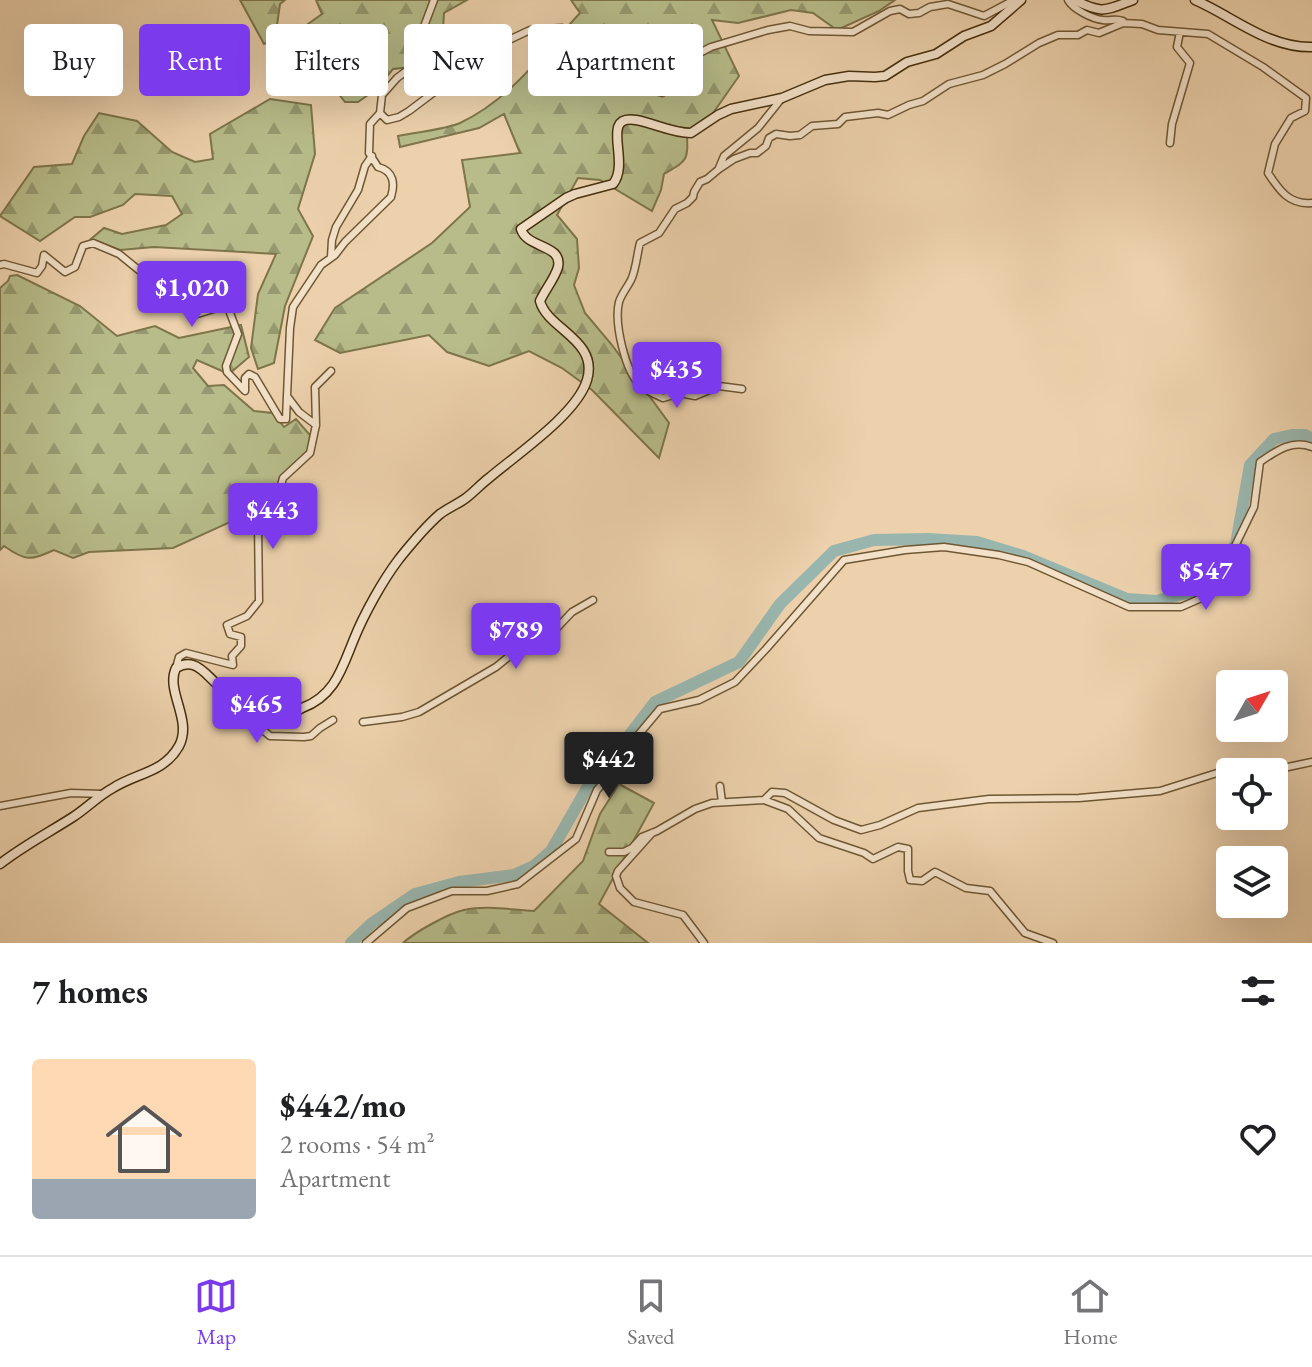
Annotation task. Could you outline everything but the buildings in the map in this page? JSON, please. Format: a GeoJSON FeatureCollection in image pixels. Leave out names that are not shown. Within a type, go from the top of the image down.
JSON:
{"type":"FeatureCollection","features":[{"type":"Feature","properties":{"kind":"main road"},"geometry":{"type":"LineString","coordinates":[[0,864],[117,785],[157,769],[169,759],[179,746],[184,730],[173,678],[176,668],[193,665],[222,688],[245,700],[268,708],[292,711],[305,707],[333,687],[370,608],[398,561],[413,543],[441,513],[468,497],[543,434],[575,401],[584,388],[589,369],[574,337],[545,313],[540,301],[558,267],[558,260],[549,249],[524,237],[521,229],[566,198],[613,184],[619,172],[617,127],[620,121],[638,120],[691,133],[731,109],[782,98],[825,80],[885,76],[907,62],[936,54],[964,36],[991,26],[1021,0]]}},
{"type":"Feature","properties":{"kind":"main road"},"geometry":{"type":"LineString","coordinates":[[1071,0],[1093,10],[1107,9],[1133,0]]}},
{"type":"Feature","properties":{"kind":"main road"},"geometry":{"type":"LineString","coordinates":[[1195,0],[1282,44],[1312,47]]}},
{"type":"Feature","properties":{"kind":"street"},"geometry":{"type":"LineString","coordinates":[[0,265],[37,273],[44,255],[65,272],[75,267],[83,246],[93,243],[119,254],[194,315],[227,305],[238,334],[226,366],[227,372],[245,391],[245,378],[249,374],[255,377],[280,419],[286,419],[293,307],[316,271],[391,197],[394,188],[392,177],[378,167],[369,153],[370,124],[380,113],[382,95],[414,62],[434,0]]}},
{"type":"Feature","properties":{"kind":"street"},"geometry":{"type":"LineString","coordinates":[[380,113],[387,120],[399,117],[494,47],[530,30],[562,28],[646,89],[662,93],[676,71],[692,57],[711,47],[768,30],[790,26],[809,31],[853,32],[890,11],[900,9],[909,14],[919,13],[930,7],[948,4],[984,16],[1014,0]]}},
{"type":"Feature","properties":{"kind":"street"},"geometry":{"type":"LineString","coordinates":[[1071,0],[1071,6],[1100,21],[1118,19],[1123,23]]}},
{"type":"Feature","properties":{"kind":"street"},"geometry":{"type":"LineString","coordinates":[[742,389],[719,386],[695,396],[680,393],[663,398],[642,387],[633,376],[624,356],[617,315],[620,298],[631,281],[640,243],[659,233],[675,209],[693,197],[700,182],[742,155],[757,153],[776,134],[800,135],[812,126],[838,124],[845,117],[878,113],[888,115],[923,101],[949,84],[983,75],[1058,35],[1078,35],[1087,30],[1099,33],[1123,23],[1142,24],[1158,30],[1208,34],[1272,73],[1306,98],[1305,111],[1291,118],[1275,144],[1268,173],[1280,192],[1301,204],[1312,203]]}},
{"type":"Feature","properties":{"kind":"street"},"geometry":{"type":"LineString","coordinates":[[1170,143],[1172,124],[1190,63],[1177,47],[1180,32]]}},
{"type":"Feature","properties":{"kind":"street"},"geometry":{"type":"LineString","coordinates":[[719,169],[724,156],[758,128],[782,98]]}},
{"type":"Feature","properties":{"kind":"street"},"geometry":{"type":"LineString","coordinates":[[331,257],[336,227],[358,190],[365,166],[372,156]]}},
{"type":"Feature","properties":{"kind":"street"},"geometry":{"type":"LineString","coordinates":[[176,668],[179,657],[186,653],[233,665],[232,656],[241,646],[241,637],[230,634],[227,625],[247,616],[259,601],[258,522],[278,496],[283,478],[310,453],[316,425],[315,387],[331,371]]}},
{"type":"Feature","properties":{"kind":"street"},"geometry":{"type":"LineString","coordinates":[[287,396],[299,412],[316,425]]}},
{"type":"Feature","properties":{"kind":"street"},"geometry":{"type":"LineString","coordinates":[[366,943],[407,908],[452,891],[487,891],[518,884],[576,839],[597,790],[660,709],[699,700],[735,682],[844,560],[944,547],[1028,562],[1129,607],[1181,607],[1206,596],[1216,585],[1254,507],[1260,462],[1292,444],[1312,447]]}},
{"type":"Feature","properties":{"kind":"street"},"geometry":{"type":"LineString","coordinates":[[363,722],[419,712],[496,667],[523,645],[555,630],[572,612],[593,600]]}},
{"type":"Feature","properties":{"kind":"street"},"geometry":{"type":"LineString","coordinates":[[305,707],[294,716],[281,717],[258,726],[270,736],[304,737],[311,736],[333,720]]}},
{"type":"Feature","properties":{"kind":"street"},"geometry":{"type":"LineString","coordinates":[[1288,767],[1312,762]]}},
{"type":"Feature","properties":{"kind":"street"},"geometry":{"type":"LineString","coordinates":[[764,800],[772,792],[785,793],[834,820],[861,830],[918,808],[989,799],[1079,798],[1160,791],[1216,773]]}},
{"type":"Feature","properties":{"kind":"street"},"geometry":{"type":"LineString","coordinates":[[720,786],[722,802]]}},
{"type":"Feature","properties":{"kind":"street"},"geometry":{"type":"LineString","coordinates":[[0,806],[71,793],[103,794]]}},
{"type":"Feature","properties":{"kind":"street"},"geometry":{"type":"LineString","coordinates":[[609,852],[624,852],[632,848],[642,837],[695,809],[722,802],[764,800],[788,809],[819,838],[873,859],[898,847],[908,849],[910,880],[922,881],[935,872],[966,888],[990,891],[1025,933],[1053,943]]}},
{"type":"Feature","properties":{"kind":"street"},"geometry":{"type":"LineString","coordinates":[[652,833],[618,871],[616,876],[620,888],[634,902],[683,915],[704,943]]}},
{"type":"Feature","properties":{"kind":"green space"},"geometry":{"type":"Polygon","coordinates":[[[240,0],[285,0],[280,4],[277,24],[266,24],[264,44],[240,0]]]}},
{"type":"Feature","properties":{"kind":"green space"},"geometry":{"type":"Polygon","coordinates":[[[316,0],[467,0],[444,13],[443,24],[404,24],[404,68],[393,69],[388,75],[388,24],[308,24],[322,14],[316,0]]]}},
{"type":"Feature","properties":{"kind":"green space"},"geometry":{"type":"Polygon","coordinates":[[[571,0],[895,0],[879,11],[837,30],[813,13],[791,10],[738,23],[712,20],[739,76],[711,116],[687,133],[685,159],[664,174],[652,211],[600,180],[578,178],[557,215],[577,239],[579,268],[574,285],[585,313],[669,423],[659,458],[592,390],[562,368],[529,351],[489,366],[447,352],[429,335],[340,353],[315,340],[335,308],[432,243],[470,207],[462,160],[520,153],[504,114],[479,128],[400,147],[398,136],[460,123],[501,96],[512,96],[512,87],[528,71],[528,96],[703,96],[703,24],[570,24],[580,13],[571,0]]]}},
{"type":"Feature","properties":{"kind":"green space"},"geometry":{"type":"Polygon","coordinates":[[[340,96],[367,96],[358,102],[345,102],[340,96]]]}},
{"type":"Feature","properties":{"kind":"green space"},"geometry":{"type":"Polygon","coordinates":[[[270,99],[311,105],[315,154],[298,209],[313,236],[285,306],[274,363],[258,369],[251,348],[258,294],[276,254],[154,247],[120,250],[91,239],[104,228],[122,234],[166,225],[182,214],[172,196],[135,194],[123,205],[90,217],[75,217],[40,241],[0,216],[34,167],[72,164],[84,136],[99,113],[137,121],[172,152],[195,162],[213,159],[210,134],[270,99]]]}},
{"type":"Feature","properties":{"kind":"green space"},"geometry":{"type":"Polygon","coordinates":[[[17,275],[80,306],[117,336],[155,326],[179,338],[241,325],[249,357],[229,374],[197,360],[193,368],[208,386],[224,385],[254,411],[273,413],[284,427],[296,419],[316,442],[261,508],[173,548],[89,552],[73,558],[54,550],[28,558],[4,546],[0,550],[0,288],[10,276],[17,275]]]}},
{"type":"Feature","properties":{"kind":"green space"},"geometry":{"type":"Polygon","coordinates":[[[619,784],[654,803],[599,904],[648,943],[403,943],[432,924],[464,910],[534,911],[583,861],[600,814],[619,784]]]}},
{"type":"Feature","properties":{"kind":"waterway"},"geometry":{"type":"LineString","coordinates":[[351,943],[371,924],[415,894],[459,882],[514,875],[534,866],[551,851],[590,783],[655,702],[739,662],[780,604],[834,551],[874,540],[977,542],[1023,556],[1127,599],[1156,601],[1206,588],[1236,544],[1250,465],[1274,439],[1292,435],[1305,435],[1312,439]]}}]}
